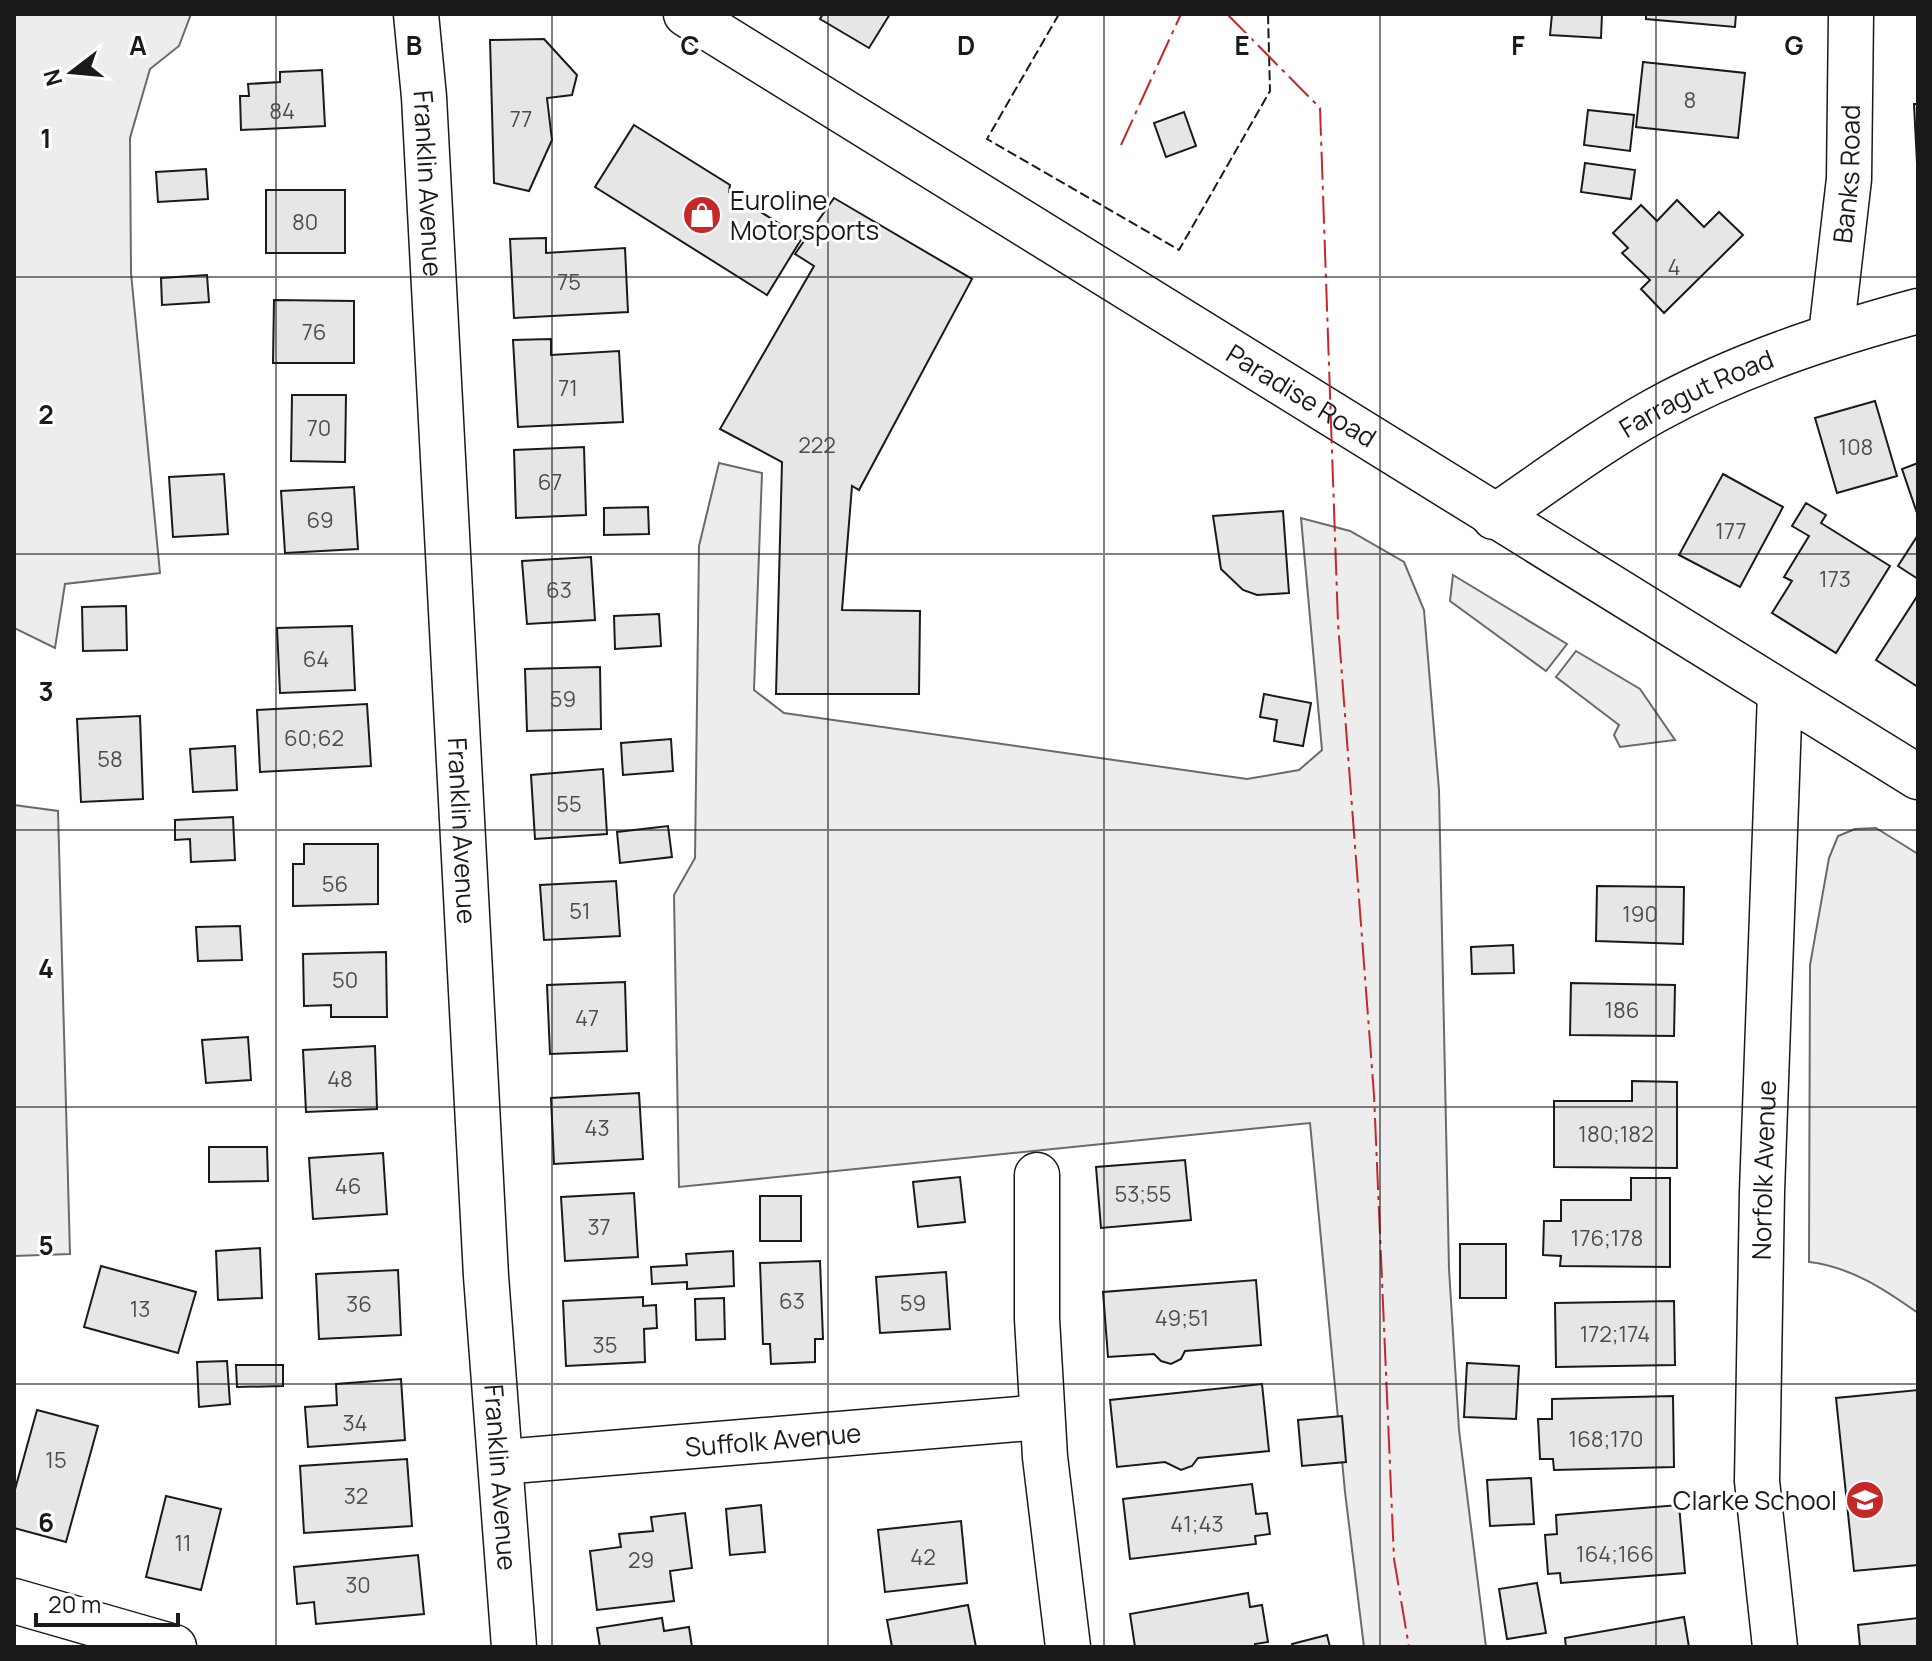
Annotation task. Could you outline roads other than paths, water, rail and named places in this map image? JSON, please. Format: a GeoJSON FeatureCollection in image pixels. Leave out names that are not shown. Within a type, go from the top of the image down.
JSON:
{"type":"FeatureCollection","features":[{"type":"Feature","properties":{"kind":"main road","name":"Franklin Avenue"},"geometry":{"type":"LineString","coordinates":[[416,14],[424,97],[486,1276],[514,1647]]}},
{"type":"Feature","properties":{"kind":"main road","name":"Paradise Road"},"geometry":{"type":"LineString","coordinates":[[686,14],[1918,777]]}},
{"type":"Feature","properties":{"kind":"main road","name":"Banks Road"},"geometry":{"type":"LineString","coordinates":[[1831,335],[1849,179],[1851,14]]}},
{"type":"Feature","properties":{"kind":"main road","name":"Farragut Road"},"geometry":{"type":"LineString","coordinates":[[1494,517],[1656,410],[1713,381],[1831,335],[1918,311]]}},
{"type":"Feature","properties":{"kind":"main road","name":"Norfolk Avenue"},"geometry":{"type":"LineString","coordinates":[[1775,1647],[1757,1481],[1762,1192],[1780,693]]}},
{"type":"Feature","properties":{"kind":"main road"},"geometry":{"type":"LineString","coordinates":[[1037,1175],[1042,1417],[1068,1647]]}},
{"type":"Feature","properties":{"kind":"main road","name":"Suffolk Avenue"},"geometry":{"type":"LineString","coordinates":[[502,1462],[1042,1417]]}},
{"type":"Feature","properties":{"kind":"main road"},"geometry":{"type":"LineString","coordinates":[[14,1601],[174,1647]]}},
{"type":"Feature","properties":{"kind":"place","name":"Euroline Motorsports"},"geometry":{"type":"Point","coordinates":[702,215]}},
{"type":"Feature","properties":{"kind":"place","name":"Clarke School"},"geometry":{"type":"Point","coordinates":[1865,1500]}}]}
